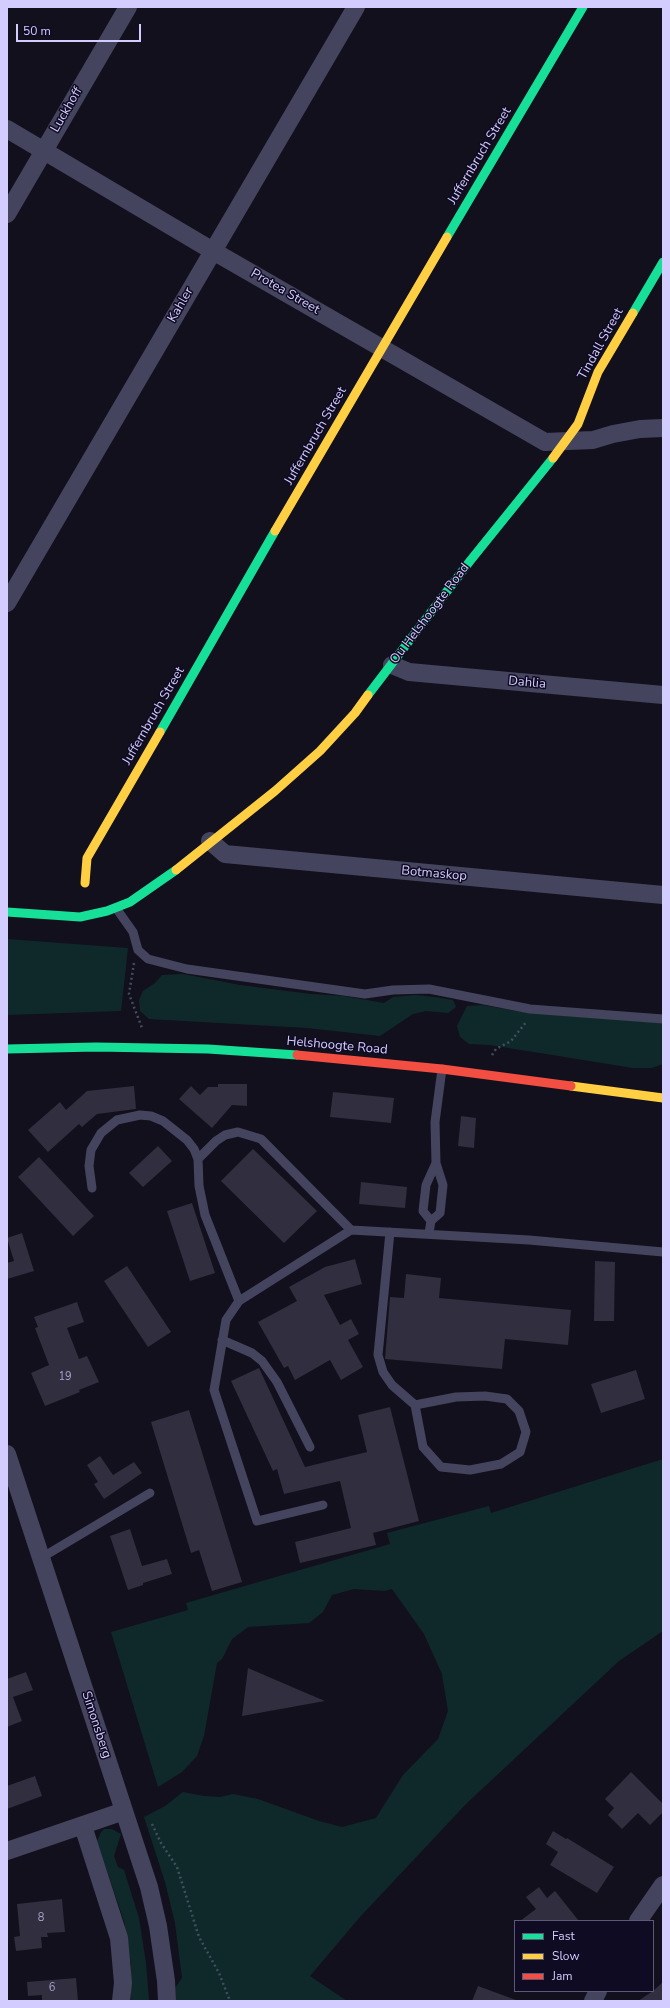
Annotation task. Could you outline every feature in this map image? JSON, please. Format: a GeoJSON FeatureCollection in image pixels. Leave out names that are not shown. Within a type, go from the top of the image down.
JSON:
{"type":"FeatureCollection","features":[{"type":"Feature","properties":{"kind":"street","name":"Luckhoff"},"geometry":{"type":"LineString","coordinates":[[7,214],[128,7]]}},
{"type":"Feature","properties":{"kind":"street","name":"Kahler"},"geometry":{"type":"LineString","coordinates":[[7,603],[356,7]]}},
{"type":"Feature","properties":{"kind":"street","name":"Juffernbruch Street"},"geometry":{"type":"LineString","coordinates":[[85,883],[87,858],[382,348],[583,7]]}},
{"type":"Feature","properties":{"kind":"street","name":"Protea Street"},"geometry":{"type":"LineString","coordinates":[[7,129],[213,251],[545,442],[567,441]]}},
{"type":"Feature","properties":{"kind":"street","name":"Tindall Street"},"geometry":{"type":"LineString","coordinates":[[567,441],[578,424],[598,372],[663,262]]}},
{"type":"Feature","properties":{"kind":"street"},"geometry":{"type":"LineString","coordinates":[[567,441],[594,440],[633,430],[663,428]]}},
{"type":"Feature","properties":{"kind":"street","name":"Ou Helshoogte Road"},"geometry":{"type":"LineString","coordinates":[[7,912],[80,917],[107,911],[130,902],[169,876],[210,841],[275,791],[320,751],[355,713],[470,561],[567,441]]}},
{"type":"Feature","properties":{"kind":"street","name":"Dahlia"},"geometry":{"type":"LineString","coordinates":[[392,665],[409,672],[663,695]]}},
{"type":"Feature","properties":{"kind":"street","name":"Botmaskop"},"geometry":{"type":"LineString","coordinates":[[210,841],[225,854],[663,895]]}},
{"type":"Feature","properties":{"kind":"street","name":"Helshoogte Road"},"geometry":{"type":"LineString","coordinates":[[7,1049],[96,1047],[208,1049],[320,1057],[442,1069],[663,1098]]}},
{"type":"Feature","properties":{"kind":"street","name":"Simonsberg"},"geometry":{"type":"LineString","coordinates":[[7,1454],[149,1887],[158,1926],[166,1981],[167,2001]]}},
{"type":"Feature","properties":{"kind":"street"},"geometry":{"type":"LineString","coordinates":[[7,1851],[124,1811]]}},
{"type":"Feature","properties":{"kind":"street"},"geometry":{"type":"LineString","coordinates":[[83,1826],[119,1938],[123,1983],[121,2001]]}},
{"type":"Feature","properties":{"kind":"street"},"geometry":{"type":"LineString","coordinates":[[639,1920],[663,1885]]}},
{"type":"Feature","properties":{"kind":"street"},"geometry":{"type":"LineString","coordinates":[[593,2001],[598,1992]]}},
{"type":"Feature","properties":{"kind":"lane"},"geometry":{"type":"LineString","coordinates":[[116,908],[133,932],[138,950],[148,958],[187,969],[365,994],[393,990],[429,989],[530,1009],[663,1019]]}},
{"type":"Feature","properties":{"kind":"lane"},"geometry":{"type":"LineString","coordinates":[[429,1233],[431,1221],[440,1213],[443,1185],[436,1163],[436,1122],[442,1069]]}},
{"type":"Feature","properties":{"kind":"lane"},"geometry":{"type":"LineString","coordinates":[[92,1188],[89,1166],[91,1150],[101,1133],[117,1120],[140,1115],[152,1116],[163,1121],[187,1140],[194,1149],[198,1159],[198,1186],[205,1215],[239,1301]]}},
{"type":"Feature","properties":{"kind":"lane"},"geometry":{"type":"LineString","coordinates":[[198,1159],[216,1141],[225,1135],[238,1132],[261,1139],[351,1230]]}},
{"type":"Feature","properties":{"kind":"lane"},"geometry":{"type":"LineString","coordinates":[[431,1221],[423,1211],[426,1185],[436,1163]]}},
{"type":"Feature","properties":{"kind":"lane"},"geometry":{"type":"LineString","coordinates":[[323,1505],[257,1521],[214,1390],[226,1320],[239,1301],[351,1230],[429,1233],[663,1252]]}},
{"type":"Feature","properties":{"kind":"lane"},"geometry":{"type":"LineString","coordinates":[[390,1232],[378,1355],[383,1372],[392,1385],[415,1405],[423,1447],[441,1467],[470,1470],[501,1464],[520,1452],[526,1432],[519,1412],[507,1399],[485,1396],[456,1397],[415,1405]]}},
{"type":"Feature","properties":{"kind":"lane"},"geometry":{"type":"LineString","coordinates":[[222,1340],[252,1353],[262,1361],[277,1382],[310,1447]]}},
{"type":"Feature","properties":{"kind":"lane"},"geometry":{"type":"LineString","coordinates":[[41,1558],[150,1493]]}},
{"type":"Feature","properties":{"kind":"path"},"geometry":{"type":"LineString","coordinates":[[138,950],[134,960],[129,994],[142,1028]]}},
{"type":"Feature","properties":{"kind":"path"},"geometry":{"type":"LineString","coordinates":[[492,1055],[496,1049],[510,1041],[526,1024],[530,1009]]}},
{"type":"Feature","properties":{"kind":"path"},"geometry":{"type":"LineString","coordinates":[[152,1824],[160,1842],[176,1867],[198,1937],[219,1973],[230,2001]]}},
{"type":"Feature","properties":{"kind":"green space"},"geometry":{"type":"Polygon","coordinates":[[[7,939],[128,948],[121,1011],[7,1015],[7,939]]]}},
{"type":"Feature","properties":{"kind":"green space"},"geometry":{"type":"Polygon","coordinates":[[[183,974],[240,985],[311,994],[344,996],[384,1003],[393,997],[415,995],[435,997],[453,1000],[456,1007],[448,1013],[426,1011],[413,1014],[380,1036],[307,1028],[149,1019],[140,1011],[139,1000],[143,991],[155,983],[162,975],[183,974]]]}},
{"type":"Feature","properties":{"kind":"green space"},"geometry":{"type":"Polygon","coordinates":[[[482,1005],[522,1012],[663,1023],[663,1064],[652,1068],[633,1068],[490,1045],[469,1044],[460,1037],[457,1026],[467,1006],[482,1005]]]}},
{"type":"Feature","properties":{"kind":"green space"},"geometry":{"type":"Polygon","coordinates":[[[663,1459],[663,1631],[619,1661],[466,1804],[359,1918],[310,1976],[347,2001],[176,2001],[175,1988],[182,1978],[175,1923],[165,1882],[144,1817],[165,1806],[183,1792],[220,1797],[233,1794],[258,1799],[319,1821],[342,1827],[376,1818],[403,1775],[438,1739],[448,1711],[442,1674],[424,1634],[392,1589],[385,1591],[354,1589],[332,1595],[323,1612],[309,1623],[248,1627],[232,1639],[222,1659],[217,1663],[204,1736],[197,1756],[182,1772],[158,1787],[111,1632],[188,1610],[186,1603],[390,1544],[387,1533],[489,1506],[491,1513],[663,1459]]]}},
{"type":"Feature","properties":{"kind":"green space"},"geometry":{"type":"Polygon","coordinates":[[[104,1829],[112,1829],[121,1834],[114,1856],[118,1867],[124,1870],[139,1918],[146,1963],[149,2001],[131,2001],[131,1964],[124,1921],[97,1841],[104,1829]]]}},
{"type":"Feature","properties":{"kind":"building"},"geometry":{"type":"Polygon","coordinates":[[[218,1084],[247,1084],[247,1106],[232,1105],[212,1128],[179,1099],[191,1086],[200,1095],[208,1087],[218,1087],[218,1084]]]}},
{"type":"Feature","properties":{"kind":"building"},"geometry":{"type":"Polygon","coordinates":[[[134,1086],[136,1109],[97,1114],[82,1127],[79,1124],[48,1152],[28,1130],[60,1102],[66,1110],[87,1091],[134,1086]]]}},
{"type":"Feature","properties":{"kind":"building"},"geometry":{"type":"Polygon","coordinates":[[[333,1092],[394,1098],[391,1123],[330,1117],[333,1092]]]}},
{"type":"Feature","properties":{"kind":"building"},"geometry":{"type":"Polygon","coordinates":[[[461,1116],[476,1118],[474,1148],[458,1146],[461,1116]]]}},
{"type":"Feature","properties":{"kind":"building"},"geometry":{"type":"Polygon","coordinates":[[[158,1146],[172,1161],[143,1187],[129,1173],[158,1146]]]}},
{"type":"Feature","properties":{"kind":"building"},"geometry":{"type":"Polygon","coordinates":[[[253,1149],[317,1211],[284,1243],[221,1181],[253,1149]]]}},
{"type":"Feature","properties":{"kind":"building"},"geometry":{"type":"Polygon","coordinates":[[[39,1157],[94,1216],[73,1236],[18,1177],[39,1157]]]}},
{"type":"Feature","properties":{"kind":"building"},"geometry":{"type":"Polygon","coordinates":[[[361,1182],[407,1187],[405,1208],[359,1204],[361,1182]]]}},
{"type":"Feature","properties":{"kind":"building"},"geometry":{"type":"Polygon","coordinates":[[[192,1203],[215,1273],[190,1281],[167,1211],[192,1203]]]}},
{"type":"Feature","properties":{"kind":"building"},"geometry":{"type":"Polygon","coordinates":[[[22,1233],[34,1271],[7,1279],[7,1263],[14,1261],[7,1238],[22,1233]]]}},
{"type":"Feature","properties":{"kind":"building"},"geometry":{"type":"Polygon","coordinates":[[[355,1259],[362,1284],[324,1295],[340,1325],[351,1319],[359,1334],[348,1340],[363,1367],[341,1380],[330,1360],[295,1380],[288,1366],[284,1368],[258,1322],[297,1301],[289,1287],[325,1267],[355,1259]]]}},
{"type":"Feature","properties":{"kind":"building"},"geometry":{"type":"Polygon","coordinates":[[[595,1261],[615,1262],[614,1321],[594,1321],[595,1261]]]}},
{"type":"Feature","properties":{"kind":"building"},"geometry":{"type":"Polygon","coordinates":[[[127,1266],[171,1332],[148,1347],[104,1281],[127,1266]]]}},
{"type":"Feature","properties":{"kind":"building"},"geometry":{"type":"Polygon","coordinates":[[[406,1274],[441,1278],[439,1298],[571,1310],[568,1345],[505,1339],[502,1369],[385,1359],[390,1297],[404,1298],[406,1274]]]}},
{"type":"Feature","properties":{"kind":"building"},"geometry":{"type":"Polygon","coordinates":[[[77,1302],[84,1322],[67,1328],[79,1359],[87,1356],[99,1382],[79,1390],[80,1392],[45,1406],[31,1373],[49,1365],[35,1328],[38,1327],[34,1317],[77,1302]]]}},
{"type":"Feature","properties":{"kind":"building"},"geometry":{"type":"Polygon","coordinates":[[[259,1368],[305,1467],[367,1452],[358,1415],[390,1407],[419,1521],[373,1533],[376,1545],[300,1563],[295,1542],[351,1528],[340,1481],[284,1494],[277,1469],[273,1471],[231,1381],[259,1368]]]}},
{"type":"Feature","properties":{"kind":"building"},"geometry":{"type":"Polygon","coordinates":[[[636,1370],[645,1399],[601,1413],[591,1384],[636,1370]]]}},
{"type":"Feature","properties":{"kind":"building"},"geometry":{"type":"Polygon","coordinates":[[[189,1410],[242,1582],[212,1591],[199,1550],[191,1553],[151,1422],[189,1410]]]}},
{"type":"Feature","properties":{"kind":"building"},"geometry":{"type":"Polygon","coordinates":[[[100,1456],[113,1475],[134,1462],[142,1473],[104,1499],[94,1484],[98,1482],[87,1465],[100,1456]]]}},
{"type":"Feature","properties":{"kind":"building"},"geometry":{"type":"Polygon","coordinates":[[[130,1529],[142,1566],[167,1559],[172,1574],[143,1583],[143,1585],[128,1590],[110,1536],[130,1529]]]}},
{"type":"Feature","properties":{"kind":"building"},"geometry":{"type":"Polygon","coordinates":[[[248,1668],[299,1690],[325,1701],[242,1716],[248,1668]]]}},
{"type":"Feature","properties":{"kind":"building"},"geometry":{"type":"Polygon","coordinates":[[[26,1672],[33,1690],[13,1697],[22,1721],[7,1727],[7,1679],[26,1672]]]}},
{"type":"Feature","properties":{"kind":"building"},"geometry":{"type":"Polygon","coordinates":[[[631,1772],[663,1804],[663,1812],[650,1825],[638,1813],[622,1829],[608,1815],[614,1808],[605,1799],[631,1772]]]}},
{"type":"Feature","properties":{"kind":"building"},"geometry":{"type":"Polygon","coordinates":[[[35,1776],[42,1796],[7,1809],[7,1786],[35,1776]]]}},
{"type":"Feature","properties":{"kind":"building"},"geometry":{"type":"Polygon","coordinates":[[[553,1831],[614,1867],[597,1893],[550,1865],[558,1852],[546,1844],[553,1831]]]}},
{"type":"Feature","properties":{"kind":"building"},"geometry":{"type":"Polygon","coordinates":[[[539,1887],[547,1898],[555,1891],[578,1920],[521,1920],[536,1909],[526,1897],[539,1887]]]}},
{"type":"Feature","properties":{"kind":"building"},"geometry":{"type":"Polygon","coordinates":[[[62,1899],[65,1932],[47,1933],[48,1937],[41,1937],[42,1948],[16,1951],[14,1937],[20,1936],[17,1904],[62,1899]]]}},
{"type":"Feature","properties":{"kind":"building"},"geometry":{"type":"Polygon","coordinates":[[[76,1978],[78,2001],[42,2001],[42,1995],[28,1996],[27,1982],[76,1978]]]}},
{"type":"Feature","properties":{"kind":"building"},"geometry":{"type":"Polygon","coordinates":[[[663,1982],[663,2001],[638,2001],[652,1992],[654,1992],[654,1990],[663,1982]]]}},
{"type":"Feature","properties":{"kind":"building"},"geometry":{"type":"Polygon","coordinates":[[[478,1986],[516,2000],[472,2001],[478,1986]]]}},
{"type":"Feature","properties":{"kind":"traffic: fast"},"geometry":{"type":"LineString","coordinates":[[447,237],[583,7]]}},
{"type":"Feature","properties":{"kind":"traffic: fast"},"geometry":{"type":"LineString","coordinates":[[633,313],[663,262]]}},
{"type":"Feature","properties":{"kind":"traffic: fast"},"geometry":{"type":"LineString","coordinates":[[368,695],[470,561],[553,458]]}},
{"type":"Feature","properties":{"kind":"traffic: fast"},"geometry":{"type":"LineString","coordinates":[[160,732],[275,531]]}},
{"type":"Feature","properties":{"kind":"traffic: fast"},"geometry":{"type":"LineString","coordinates":[[7,912],[80,917],[107,911],[130,902],[176,870]]}},
{"type":"Feature","properties":{"kind":"traffic: fast"},"geometry":{"type":"LineString","coordinates":[[7,1049],[96,1047],[208,1049],[297,1055]]}},
{"type":"Feature","properties":{"kind":"traffic: slow"},"geometry":{"type":"LineString","coordinates":[[275,531],[447,237]]}},
{"type":"Feature","properties":{"kind":"traffic: slow"},"geometry":{"type":"LineString","coordinates":[[553,458],[578,424],[598,372],[633,313]]}},
{"type":"Feature","properties":{"kind":"traffic: slow"},"geometry":{"type":"LineString","coordinates":[[176,870],[275,791],[320,751],[355,713],[368,695]]}},
{"type":"Feature","properties":{"kind":"traffic: slow"},"geometry":{"type":"LineString","coordinates":[[85,883],[87,858],[160,732]]}},
{"type":"Feature","properties":{"kind":"traffic: slow"},"geometry":{"type":"LineString","coordinates":[[571,1086],[663,1098]]}},
{"type":"Feature","properties":{"kind":"traffic: jam"},"geometry":{"type":"LineString","coordinates":[[297,1055],[442,1069],[571,1086]]}}]}
